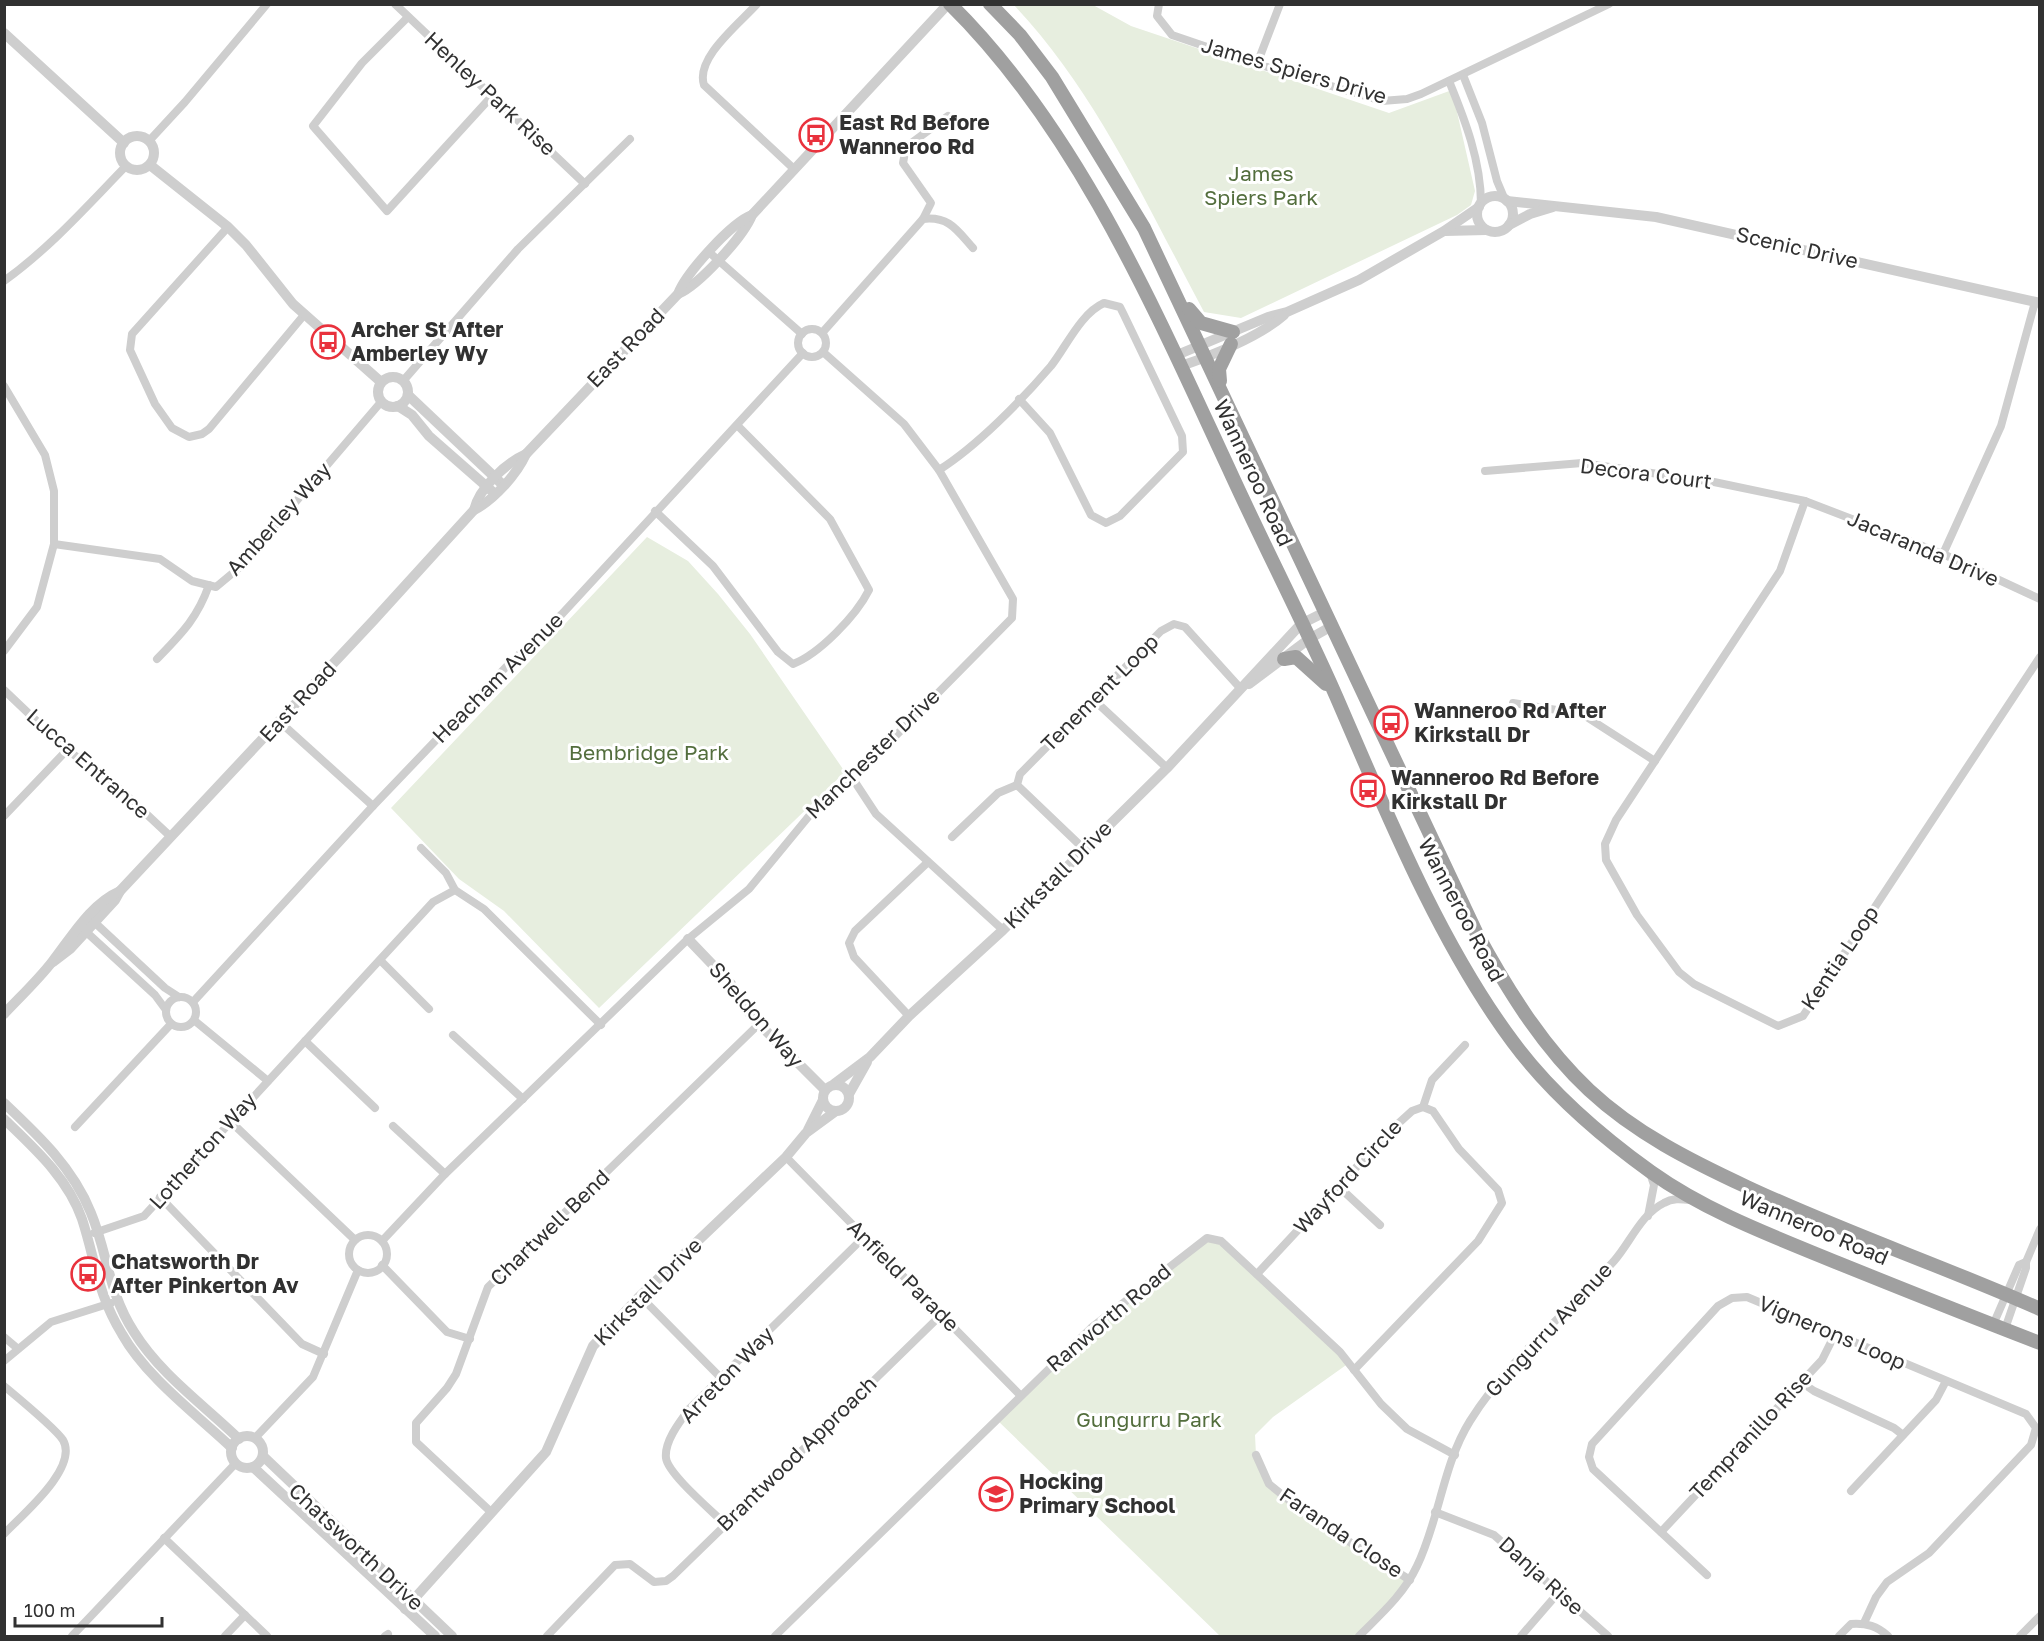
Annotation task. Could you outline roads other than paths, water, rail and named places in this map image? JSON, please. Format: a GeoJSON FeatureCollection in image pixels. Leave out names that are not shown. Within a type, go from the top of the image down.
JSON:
{"type":"FeatureCollection","features":[{"type":"Feature","properties":{"kind":"highway","name":"Wanneroo Road"},"geometry":{"type":"LineString","coordinates":[[949,4],[992,47],[1043,115],[1104,216],[1179,361],[1334,692],[1378,794],[1438,917],[1508,1035],[1550,1085],[1650,1171],[1701,1202],[1777,1238],[2040,1344]]}},
{"type":"Feature","properties":{"kind":"highway","name":"Wanneroo Road"},"geometry":{"type":"LineString","coordinates":[[990,4],[1020,35],[1052,77],[1123,191],[1175,291],[1476,933],[1500,976],[1538,1030],[1589,1090],[1646,1133],[1688,1159],[1783,1204],[2040,1309]]}},
{"type":"Feature","properties":{"kind":"highway"},"geometry":{"type":"LineString","coordinates":[[1175,291],[1202,323],[1232,338],[1219,369],[1220,389]]}},
{"type":"Feature","properties":{"kind":"highway"},"geometry":{"type":"LineString","coordinates":[[1284,659],[1296,657],[1304,662],[1334,692]]}},
{"type":"Feature","properties":{"kind":"street"},"geometry":{"type":"LineString","coordinates":[[149,141],[185,102],[267,4]]}},
{"type":"Feature","properties":{"kind":"street","name":"Henley Park Rise"},"geometry":{"type":"LineString","coordinates":[[395,4],[585,184]]}},
{"type":"Feature","properties":{"kind":"street"},"geometry":{"type":"LineString","coordinates":[[757,4],[705,60],[700,74],[704,85],[794,169]]}},
{"type":"Feature","properties":{"kind":"street","name":"East Road"},"geometry":{"type":"LineString","coordinates":[[4,1014],[53,962],[70,949],[83,929],[280,722],[474,510],[484,505],[491,490],[514,459],[526,454],[678,294],[688,290],[713,256],[747,226],[752,215],[949,4]]}},
{"type":"Feature","properties":{"kind":"street","name":"James Spiers Drive"},"geometry":{"type":"LineString","coordinates":[[1159,4],[1157,16],[1172,35],[1257,64],[1382,101],[1407,99],[1463,75],[1609,4]]}},
{"type":"Feature","properties":{"kind":"street"},"geometry":{"type":"LineString","coordinates":[[1257,64],[1280,4]]}},
{"type":"Feature","properties":{"kind":"street"},"geometry":{"type":"LineString","coordinates":[[408,17],[362,63],[313,126],[387,211],[492,96]]}},
{"type":"Feature","properties":{"kind":"street"},"geometry":{"type":"LineString","coordinates":[[4,33],[124,143]]}},
{"type":"Feature","properties":{"kind":"street"},"geometry":{"type":"LineString","coordinates":[[1444,231],[1498,232],[1508,226],[1513,213],[1497,182],[1482,123],[1463,75]]}},
{"type":"Feature","properties":{"kind":"street"},"geometry":{"type":"LineString","coordinates":[[1449,81],[1468,128],[1481,185],[1478,220],[1486,230]]}},
{"type":"Feature","properties":{"kind":"street"},"geometry":{"type":"LineString","coordinates":[[822,333],[923,219],[931,203],[903,163],[906,147],[948,116]]}},
{"type":"Feature","properties":{"kind":"street"},"geometry":{"type":"LineString","coordinates":[[133,137],[149,141],[154,155],[150,165],[140,170],[126,166],[120,155],[124,143],[133,137]]}},
{"type":"Feature","properties":{"kind":"street"},"geometry":{"type":"LineString","coordinates":[[403,381],[518,249],[630,139]]}},
{"type":"Feature","properties":{"kind":"street"},"geometry":{"type":"LineString","coordinates":[[150,165],[228,227],[303,315],[381,382]]}},
{"type":"Feature","properties":{"kind":"street"},"geometry":{"type":"LineString","coordinates":[[4,281],[27,265],[126,166]]}},
{"type":"Feature","properties":{"kind":"street"},"geometry":{"type":"LineString","coordinates":[[1179,361],[1232,338],[1273,324],[1287,312],[1359,280],[1444,231],[1491,197],[1506,200]]}},
{"type":"Feature","properties":{"kind":"street","name":"Scenic Drive"},"geometry":{"type":"LineString","coordinates":[[1506,200],[1656,217],[2037,303]]}},
{"type":"Feature","properties":{"kind":"street","name":"Scenic Drive"},"geometry":{"type":"LineString","coordinates":[[1508,226],[1530,214],[1553,207]]}},
{"type":"Feature","properties":{"kind":"street"},"geometry":{"type":"LineString","coordinates":[[923,219],[938,217],[949,223],[973,248]]}},
{"type":"Feature","properties":{"kind":"street"},"geometry":{"type":"LineString","coordinates":[[228,227],[132,334],[130,350],[155,404],[172,428],[189,437],[202,434],[209,429],[303,315]]}},
{"type":"Feature","properties":{"kind":"street"},"geometry":{"type":"LineString","coordinates":[[713,256],[802,334]]}},
{"type":"Feature","properties":{"kind":"street"},"geometry":{"type":"LineString","coordinates":[[939,470],[964,454],[1050,367],[1092,311],[1098,306],[1111,303],[1120,307],[1130,326],[1182,436],[1183,452],[1120,516],[1106,523],[1091,515],[1050,432],[1019,399]]}},
{"type":"Feature","properties":{"kind":"street"},"geometry":{"type":"LineString","coordinates":[[1943,554],[2001,426],[2037,303]]}},
{"type":"Feature","properties":{"kind":"street"},"geometry":{"type":"LineString","coordinates":[[809,330],[822,333],[826,344],[823,352],[815,357],[803,353],[798,342],[802,334],[809,330]]}},
{"type":"Feature","properties":{"kind":"street","name":"Manchester Drive"},"geometry":{"type":"LineString","coordinates":[[382,1241],[445,1174],[688,939],[748,889],[823,799],[853,779],[1012,618],[1013,599],[939,470],[904,424],[823,352]]}},
{"type":"Feature","properties":{"kind":"street","name":"Heacham Avenue"},"geometry":{"type":"LineString","coordinates":[[193,1002],[459,714],[562,614],[655,510],[738,426],[803,353]]}},
{"type":"Feature","properties":{"kind":"street"},"geometry":{"type":"LineString","coordinates":[[381,382],[394,377],[403,381],[408,394],[499,481]]}},
{"type":"Feature","properties":{"kind":"street"},"geometry":{"type":"LineString","coordinates":[[381,382],[377,394],[381,402],[389,407],[398,406],[412,415],[429,436],[491,490]]}},
{"type":"Feature","properties":{"kind":"street"},"geometry":{"type":"LineString","coordinates":[[4,386],[45,455],[54,491],[54,544],[37,607],[4,651]]}},
{"type":"Feature","properties":{"kind":"street"},"geometry":{"type":"LineString","coordinates":[[398,406],[408,394]]}},
{"type":"Feature","properties":{"kind":"street","name":"Amberley Way"},"geometry":{"type":"LineString","coordinates":[[54,544],[160,559],[192,581],[216,587],[240,567],[381,402]]}},
{"type":"Feature","properties":{"kind":"street"},"geometry":{"type":"LineString","coordinates":[[655,510],[712,566],[778,652],[793,664],[808,658],[862,604],[869,591],[830,519],[738,426]]}},
{"type":"Feature","properties":{"kind":"street","name":"Decora Court"},"geometry":{"type":"LineString","coordinates":[[1485,471],[1582,463],[1714,482],[1805,501]]}},
{"type":"Feature","properties":{"kind":"street","name":"Jacaranda Drive"},"geometry":{"type":"LineString","coordinates":[[1805,501],[1943,554],[2040,599]]}},
{"type":"Feature","properties":{"kind":"street","name":"Kentia Loop"},"geometry":{"type":"LineString","coordinates":[[1805,501],[1780,571],[1616,820],[1605,844],[1606,860],[1637,915],[1679,972],[1694,984],[1778,1026],[1803,1016],[2040,657]]}},
{"type":"Feature","properties":{"kind":"street"},"geometry":{"type":"LineString","coordinates":[[156,659],[190,625],[201,606],[208,585]]}},
{"type":"Feature","properties":{"kind":"street","name":"Kirkstall Drive"},"geometry":{"type":"LineString","coordinates":[[409,1605],[546,1452],[586,1357],[593,1346],[640,1296],[786,1157],[806,1133],[827,1091],[870,1057],[909,1016],[1002,930],[1167,768],[1241,689],[1261,664],[1301,624],[1325,612]]}},
{"type":"Feature","properties":{"kind":"street","name":"Tenement Loop"},"geometry":{"type":"LineString","coordinates":[[952,837],[998,793],[1017,785],[1020,774],[1093,699],[1161,631],[1174,624],[1185,627],[1241,689]]}},
{"type":"Feature","properties":{"kind":"street","name":"Kirkstall Drive"},"geometry":{"type":"LineString","coordinates":[[1241,689],[1309,639],[1332,626]]}},
{"type":"Feature","properties":{"kind":"street","name":"Lucca Entrance"},"geometry":{"type":"LineString","coordinates":[[4,690],[67,750],[110,780],[171,837]]}},
{"type":"Feature","properties":{"kind":"street"},"geometry":{"type":"LineString","coordinates":[[1093,699],[1167,768]]}},
{"type":"Feature","properties":{"kind":"street"},"geometry":{"type":"LineString","coordinates":[[1513,703],[1582,714],[1655,761]]}},
{"type":"Feature","properties":{"kind":"street"},"geometry":{"type":"LineString","coordinates":[[280,722],[373,806]]}},
{"type":"Feature","properties":{"kind":"street"},"geometry":{"type":"LineString","coordinates":[[4,816],[67,750]]}},
{"type":"Feature","properties":{"kind":"street"},"geometry":{"type":"LineString","coordinates":[[853,779],[876,814],[1002,930]]}},
{"type":"Feature","properties":{"kind":"street"},"geometry":{"type":"LineString","coordinates":[[1017,785],[1084,849]]}},
{"type":"Feature","properties":{"kind":"street"},"geometry":{"type":"LineString","coordinates":[[421,848],[446,873],[455,890],[484,909],[601,1025]]}},
{"type":"Feature","properties":{"kind":"street"},"geometry":{"type":"LineString","coordinates":[[909,1016],[850,953],[849,943],[855,931],[928,862]]}},
{"type":"Feature","properties":{"kind":"street","name":"Lotherton Way"},"geometry":{"type":"LineString","coordinates":[[92,1234],[138,1220],[381,961],[433,902],[455,890]]}},
{"type":"Feature","properties":{"kind":"street"},"geometry":{"type":"LineString","coordinates":[[92,920],[165,988],[178,997],[193,1002],[197,1010],[195,1021]]}},
{"type":"Feature","properties":{"kind":"street"},"geometry":{"type":"LineString","coordinates":[[83,929],[155,995],[166,1010],[171,1024],[181,1028],[195,1021]]}},
{"type":"Feature","properties":{"kind":"street","name":"Sheldon Way"},"geometry":{"type":"LineString","coordinates":[[688,939],[731,984],[743,1006],[759,1024],[827,1091]]}},
{"type":"Feature","properties":{"kind":"street"},"geometry":{"type":"LineString","coordinates":[[381,961],[429,1009]]}},
{"type":"Feature","properties":{"kind":"street"},"geometry":{"type":"LineString","coordinates":[[166,1010],[171,1001],[178,997]]}},
{"type":"Feature","properties":{"kind":"street"},"geometry":{"type":"LineString","coordinates":[[195,1021],[267,1081]]}},
{"type":"Feature","properties":{"kind":"street"},"geometry":{"type":"LineString","coordinates":[[75,1127],[171,1024]]}},
{"type":"Feature","properties":{"kind":"street","name":"Chartwell Bend"},"geometry":{"type":"LineString","coordinates":[[491,1512],[416,1442],[416,1423],[447,1388],[470,1339],[488,1287],[759,1024]]}},
{"type":"Feature","properties":{"kind":"street"},"geometry":{"type":"LineString","coordinates":[[453,1035],[524,1099]]}},
{"type":"Feature","properties":{"kind":"street"},"geometry":{"type":"LineString","coordinates":[[305,1041],[375,1108]]}},
{"type":"Feature","properties":{"kind":"street"},"geometry":{"type":"LineString","coordinates":[[1423,1107],[1432,1080],[1466,1045]]}},
{"type":"Feature","properties":{"kind":"street","name":"Kirkstall Drive"},"geometry":{"type":"LineString","coordinates":[[849,1094],[870,1057]]}},
{"type":"Feature","properties":{"kind":"street"},"geometry":{"type":"LineString","coordinates":[[844,1087],[849,1094],[847,1106],[836,1112],[828,1108],[827,1091],[844,1087]]}},
{"type":"Feature","properties":{"kind":"street"},"geometry":{"type":"LineString","coordinates":[[4,1103],[61,1179],[92,1234],[111,1303],[132,1351],[232,1448],[236,1463],[243,1467],[253,1467],[262,1456],[262,1446],[255,1438]]}},
{"type":"Feature","properties":{"kind":"street","name":"Wayford Circle"},"geometry":{"type":"LineString","coordinates":[[1257,1274],[1390,1131],[1412,1111],[1423,1107],[1433,1111],[1459,1149],[1498,1190],[1502,1203],[1478,1241],[1354,1370]]}},
{"type":"Feature","properties":{"kind":"street","name":"Kirkstall Drive"},"geometry":{"type":"LineString","coordinates":[[806,1133],[836,1112]]}},
{"type":"Feature","properties":{"kind":"street"},"geometry":{"type":"LineString","coordinates":[[4,1119],[25,1131]]}},
{"type":"Feature","properties":{"kind":"street"},"geometry":{"type":"LineString","coordinates":[[230,1120],[355,1240]]}},
{"type":"Feature","properties":{"kind":"street"},"geometry":{"type":"LineString","coordinates":[[393,1126],[445,1174]]}},
{"type":"Feature","properties":{"kind":"street","name":"Anfield Parade"},"geometry":{"type":"LineString","coordinates":[[786,1157],[1020,1395]]}},
{"type":"Feature","properties":{"kind":"street","name":"Gungurru Avenue"},"geometry":{"type":"LineString","coordinates":[[1648,1216],[1654,1185],[1650,1171]]}},
{"type":"Feature","properties":{"kind":"street"},"geometry":{"type":"LineString","coordinates":[[1338,1186],[1380,1225]]}},
{"type":"Feature","properties":{"kind":"street"},"geometry":{"type":"LineString","coordinates":[[160,1197],[302,1344],[324,1354]]}},
{"type":"Feature","properties":{"kind":"street","name":"Gungurru Avenue"},"geometry":{"type":"LineString","coordinates":[[1359,1636],[1410,1580],[1418,1565],[1455,1455],[1469,1423],[1502,1378],[1615,1260],[1648,1216],[1663,1203],[1675,1199],[1701,1202]]}},
{"type":"Feature","properties":{"kind":"street"},"geometry":{"type":"LineString","coordinates":[[1999,1327],[2011,1296],[2026,1268],[2026,1262],[2040,1229]]}},
{"type":"Feature","properties":{"kind":"street"},"geometry":{"type":"LineString","coordinates":[[370,1235],[382,1241],[387,1253],[382,1265],[370,1272],[358,1270],[349,1252],[355,1240],[370,1235]]}},
{"type":"Feature","properties":{"kind":"street","name":"Arreton Way"},"geometry":{"type":"LineString","coordinates":[[725,1524],[672,1470],[666,1457],[666,1449],[680,1420],[720,1377],[864,1237]]}},
{"type":"Feature","properties":{"kind":"street","name":"Ranworth Road"},"geometry":{"type":"LineString","coordinates":[[775,1636],[1091,1328],[1200,1241],[1215,1237],[1221,1240],[1330,1342],[1381,1404],[1407,1429],[1455,1455]]}},
{"type":"Feature","properties":{"kind":"street"},"geometry":{"type":"LineString","coordinates":[[382,1265],[447,1332],[470,1339]]}},
{"type":"Feature","properties":{"kind":"street"},"geometry":{"type":"LineString","coordinates":[[111,1303],[151,1356],[239,1439],[255,1438],[288,1406],[313,1377],[358,1270]]}},
{"type":"Feature","properties":{"kind":"street"},"geometry":{"type":"LineString","coordinates":[[640,1296],[720,1377]]}},
{"type":"Feature","properties":{"kind":"street","name":"Vignerons Loop"},"geometry":{"type":"LineString","coordinates":[[1707,1575],[1593,1469],[1589,1457],[1592,1444],[1719,1306],[1732,1299],[1747,1297],[2026,1414],[2036,1428],[2031,1445],[1929,1553],[1887,1582],[1864,1623]]}},
{"type":"Feature","properties":{"kind":"street"},"geometry":{"type":"LineString","coordinates":[[4,1361],[51,1322],[111,1303]]}},
{"type":"Feature","properties":{"kind":"street","name":"Brantwood Approach"},"geometry":{"type":"LineString","coordinates":[[547,1636],[615,1565],[630,1564],[649,1580],[660,1582],[673,1576],[941,1315]]}},
{"type":"Feature","properties":{"kind":"street","name":"Tempranillo Rise"},"geometry":{"type":"LineString","coordinates":[[1661,1532],[1822,1360],[1835,1334]]}},
{"type":"Feature","properties":{"kind":"street"},"geometry":{"type":"LineString","coordinates":[[4,1337],[17,1348]]}},
{"type":"Feature","properties":{"kind":"street"},"geometry":{"type":"LineString","coordinates":[[1851,1491],[1936,1400],[1946,1381]]}},
{"type":"Feature","properties":{"kind":"street"},"geometry":{"type":"LineString","coordinates":[[1801,1382],[1815,1391],[1894,1428],[1903,1435]]}},
{"type":"Feature","properties":{"kind":"street"},"geometry":{"type":"LineString","coordinates":[[4,1386],[63,1440],[66,1456],[58,1476],[4,1534]]}},
{"type":"Feature","properties":{"kind":"street"},"geometry":{"type":"LineString","coordinates":[[232,1448],[239,1439]]}},
{"type":"Feature","properties":{"kind":"street","name":"Faranda Close"},"geometry":{"type":"LineString","coordinates":[[1256,1455],[1269,1484],[1310,1517],[1410,1580]]}},
{"type":"Feature","properties":{"kind":"street","name":"Chatsworth Drive"},"geometry":{"type":"LineString","coordinates":[[262,1456],[409,1605],[435,1636]]}},
{"type":"Feature","properties":{"kind":"street"},"geometry":{"type":"LineString","coordinates":[[72,1636],[236,1463]]}},
{"type":"Feature","properties":{"kind":"street","name":"Chatsworth Drive"},"geometry":{"type":"LineString","coordinates":[[253,1467],[409,1605],[452,1636]]}},
{"type":"Feature","properties":{"kind":"street","name":"Danja Rise"},"geometry":{"type":"LineString","coordinates":[[1435,1512],[1494,1534],[1608,1636]]}},
{"type":"Feature","properties":{"kind":"street"},"geometry":{"type":"LineString","coordinates":[[164,1538],[267,1636]]}},
{"type":"Feature","properties":{"kind":"street"},"geometry":{"type":"LineString","coordinates":[[1521,1636],[1559,1593]]}},
{"type":"Feature","properties":{"kind":"street"},"geometry":{"type":"LineString","coordinates":[[225,1636],[245,1615]]}},
{"type":"Feature","properties":{"kind":"street"},"geometry":{"type":"LineString","coordinates":[[2022,1636],[2040,1616]]}},
{"type":"Feature","properties":{"kind":"street"},"geometry":{"type":"LineString","coordinates":[[1839,1636],[1851,1623],[1864,1623],[1878,1628],[1888,1636]]}},
{"type":"Feature","properties":{"kind":"place","name":"East Rd Before Wanneroo Rd"},"geometry":{"type":"Point","coordinates":[816,135]}},
{"type":"Feature","properties":{"kind":"place","name":"Archer St After Amberley Wy"},"geometry":{"type":"Point","coordinates":[328,342]}},
{"type":"Feature","properties":{"kind":"place","name":"Wanneroo Rd After Kirkstall Dr"},"geometry":{"type":"Point","coordinates":[1391,723]}},
{"type":"Feature","properties":{"kind":"place","name":"Wanneroo Rd Before Kirkstall Dr"},"geometry":{"type":"Point","coordinates":[1368,790]}},
{"type":"Feature","properties":{"kind":"place","name":"Chatsworth Dr After Pinkerton Av"},"geometry":{"type":"Point","coordinates":[88,1274]}},
{"type":"Feature","properties":{"kind":"place","name":"Hocking Primary School"},"geometry":{"type":"Point","coordinates":[996,1494]}},
{"type":"Feature","properties":{"kind":"park label","name":"James Spiers Park"},"geometry":{"type":"Point","coordinates":[1261,186]}},
{"type":"Feature","properties":{"kind":"park label","name":"Bembridge Park"},"geometry":{"type":"Point","coordinates":[649,753]}},
{"type":"Feature","properties":{"kind":"park label","name":"Gungurru Park"},"geometry":{"type":"Point","coordinates":[1149,1420]}}]}
